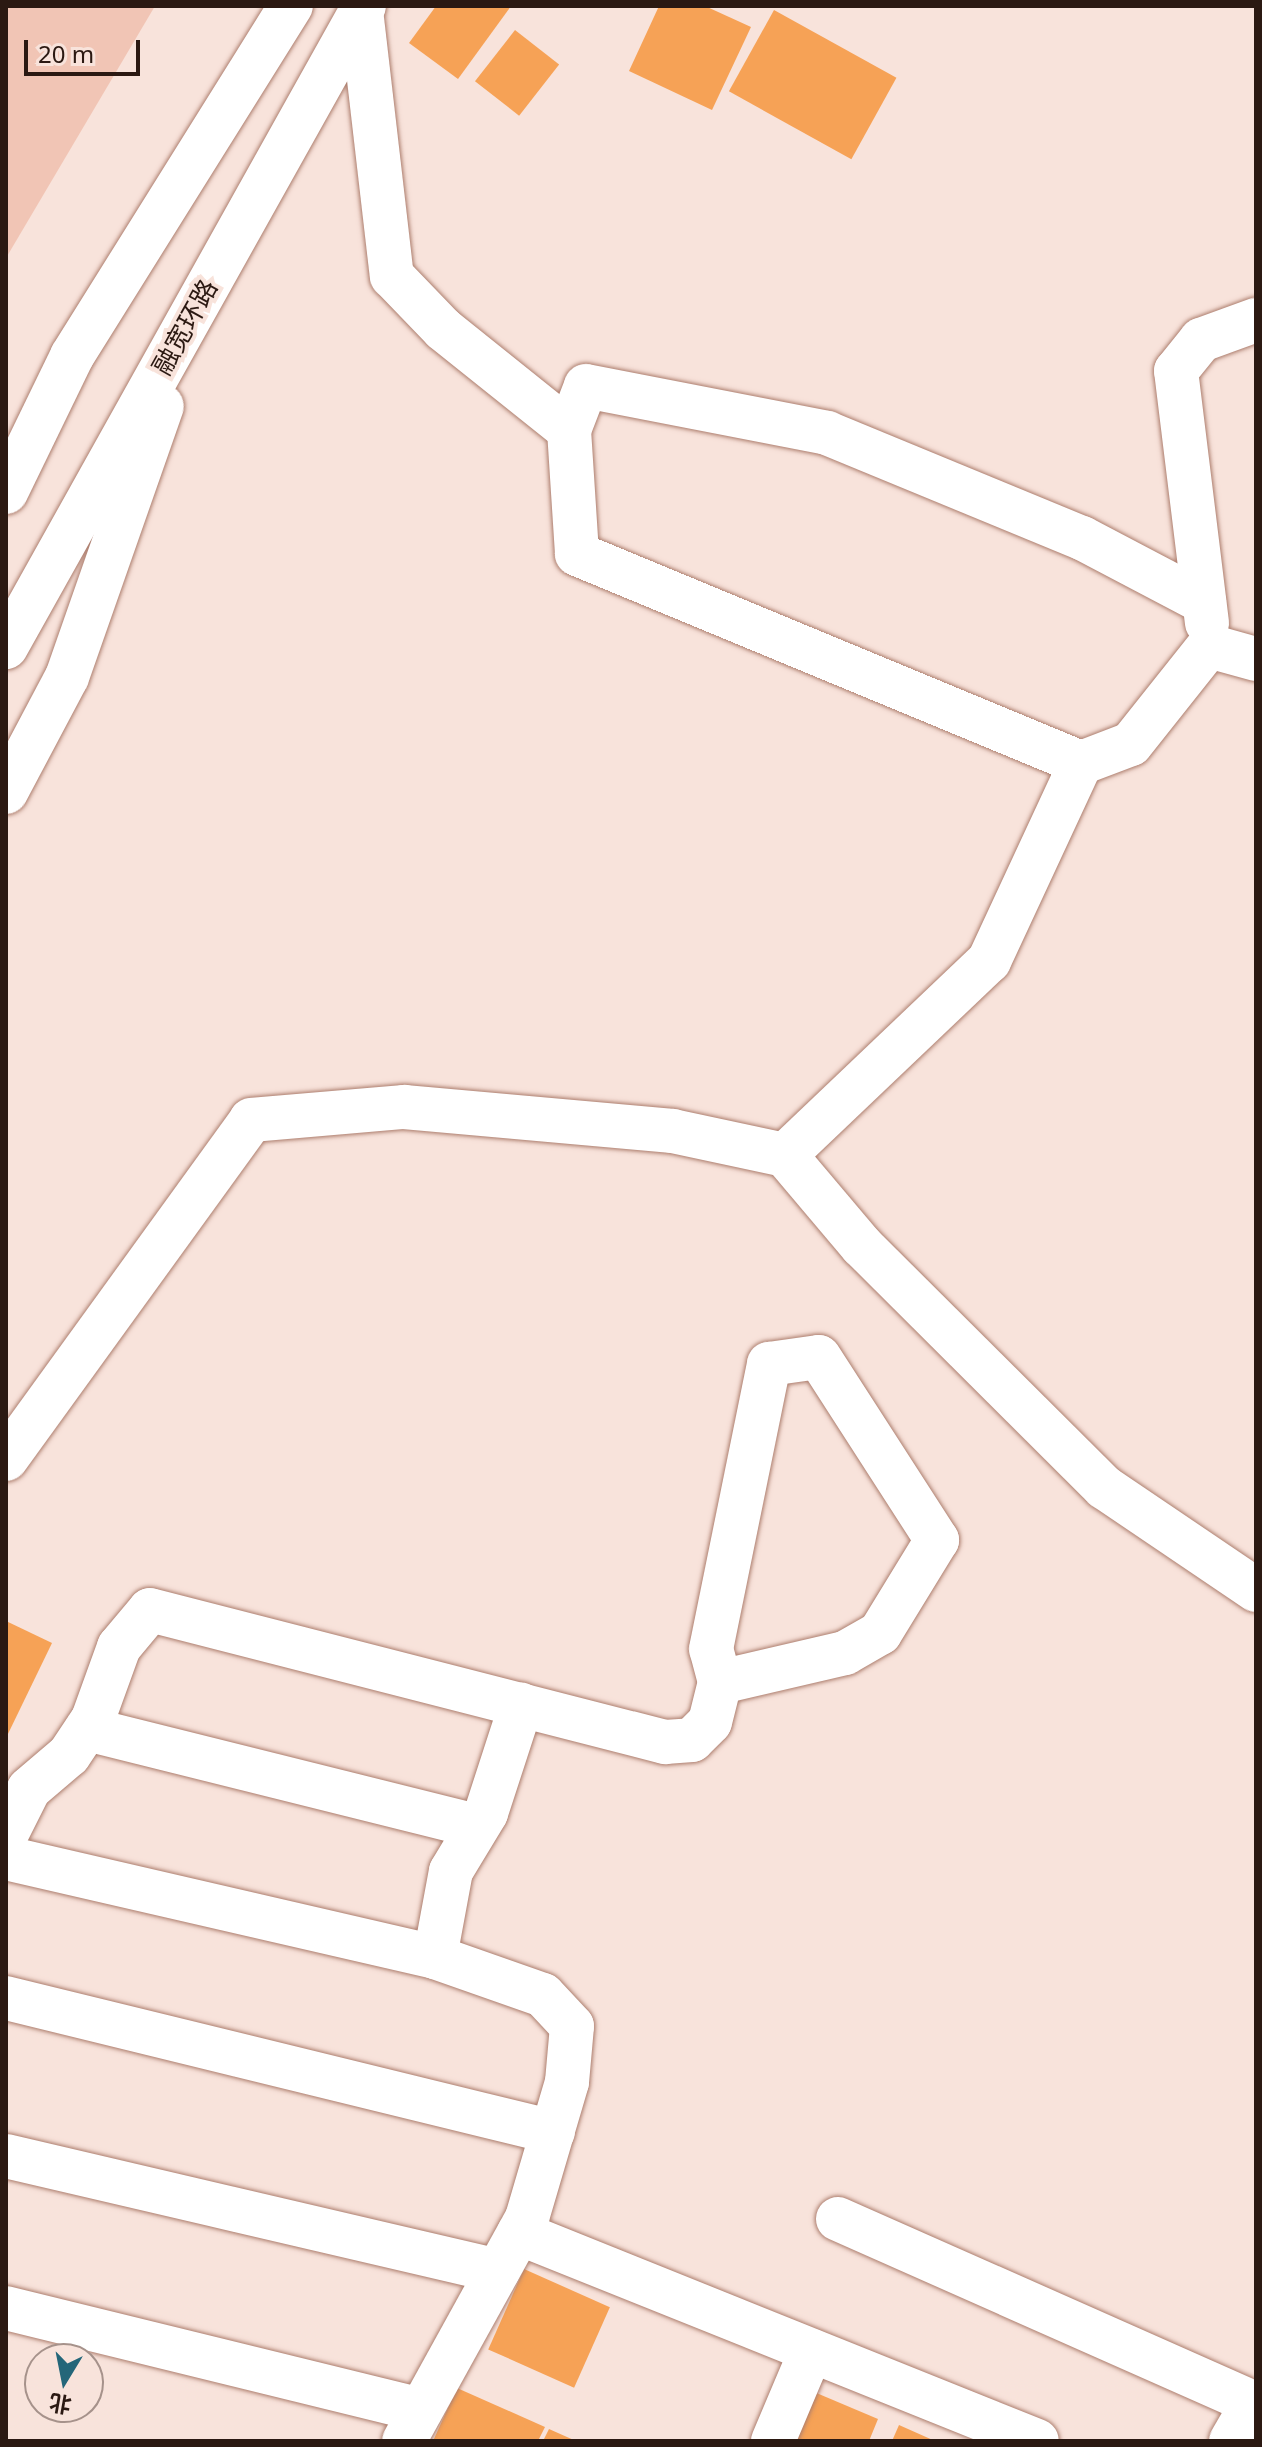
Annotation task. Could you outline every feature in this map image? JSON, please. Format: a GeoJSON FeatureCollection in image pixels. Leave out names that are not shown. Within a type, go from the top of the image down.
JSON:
{"type":"FeatureCollection","features":[{"type":"Feature","properties":{"kind":"street"},"geometry":{"type":"LineString","coordinates":[[6,492],[72,356],[291,6]]}},
{"type":"Feature","properties":{"kind":"street"},"geometry":{"type":"LineString","coordinates":[[362,8],[392,276],[443,329],[569,430]]}},
{"type":"Feature","properties":{"kind":"street","name":"融宽环路"},"geometry":{"type":"LineString","coordinates":[[6,647],[362,8]]}},
{"type":"Feature","properties":{"kind":"street"},"geometry":{"type":"LineString","coordinates":[[6,792],[67,677],[115,556],[188,320]]}},
{"type":"Feature","properties":{"kind":"street"},"geometry":{"type":"LineString","coordinates":[[1204,602],[1082,538],[827,433],[586,386],[569,430],[577,554],[1081,763],[1131,744],[1209,646],[1204,602],[1176,371],[1201,340],[1256,320]]}},
{"type":"Feature","properties":{"kind":"street"},"geometry":{"type":"LineString","coordinates":[[1209,646],[1256,659]]}},
{"type":"Feature","properties":{"kind":"street"},"geometry":{"type":"LineString","coordinates":[[785,1155],[989,961],[1081,763]]}},
{"type":"Feature","properties":{"kind":"street"},"geometry":{"type":"LineString","coordinates":[[6,1459],[251,1120],[404,1107],[673,1131],[785,1155],[862,1246],[1104,1487],[1256,1590]]}},
{"type":"Feature","properties":{"kind":"street"},"geometry":{"type":"LineString","coordinates":[[6,1835],[29,1789],[87,1729],[119,1647],[150,1610],[665,1742],[692,1740],[710,1722],[720,1682],[711,1649],[769,1364],[819,1357],[937,1540],[880,1633],[845,1653],[720,1682]]}},
{"type":"Feature","properties":{"kind":"street"},"geometry":{"type":"LineString","coordinates":[[435,1957],[451,1871],[476,1826],[521,1705]]}},
{"type":"Feature","properties":{"kind":"street"},"geometry":{"type":"LineString","coordinates":[[87,1729],[476,1826]]}},
{"type":"Feature","properties":{"kind":"street"},"geometry":{"type":"LineString","coordinates":[[6,1858],[435,1957],[543,1995],[572,2026],[553,2132],[519,2233],[413,2426],[6,2308]]}},
{"type":"Feature","properties":{"kind":"street"},"geometry":{"type":"LineString","coordinates":[[6,1998],[553,2132]]}},
{"type":"Feature","properties":{"kind":"street"},"geometry":{"type":"LineString","coordinates":[[6,2156],[498,2271]]}},
{"type":"Feature","properties":{"kind":"street"},"geometry":{"type":"LineString","coordinates":[[838,2219],[1253,2403],[1231,2441]]}},
{"type":"Feature","properties":{"kind":"street"},"geometry":{"type":"LineString","coordinates":[[519,2233],[1037,2441]]}},
{"type":"Feature","properties":{"kind":"street"},"geometry":{"type":"LineString","coordinates":[[773,2441],[811,2351]]}},
{"type":"Feature","properties":{"kind":"shaded area"},"geometry":{"type":"Polygon","coordinates":[[[6,6],[155,6],[6,258],[6,6]]]}},
{"type":"Feature","properties":{"kind":"building"},"geometry":{"type":"Polygon","coordinates":[[[436,6],[511,6],[458,79],[409,43],[436,6]]]}},
{"type":"Feature","properties":{"kind":"building"},"geometry":{"type":"Polygon","coordinates":[[[659,6],[705,6],[751,27],[712,110],[629,71],[659,6]]]}},
{"type":"Feature","properties":{"kind":"building"},"geometry":{"type":"Polygon","coordinates":[[[774,10],[896,78],[851,159],[729,91],[774,10]]]}},
{"type":"Feature","properties":{"kind":"building"},"geometry":{"type":"Polygon","coordinates":[[[515,30],[559,64],[519,116],[475,81],[515,30]]]}},
{"type":"Feature","properties":{"kind":"building"},"geometry":{"type":"Polygon","coordinates":[[[6,1621],[52,1643],[6,1738],[6,1621]]]}},
{"type":"Feature","properties":{"kind":"building"},"geometry":{"type":"Polygon","coordinates":[[[524,2269],[610,2307],[574,2388],[488,2349],[524,2269]]]}},
{"type":"Feature","properties":{"kind":"building"},"geometry":{"type":"Polygon","coordinates":[[[457,2388],[545,2427],[538,2441],[433,2441],[457,2388]]]}},
{"type":"Feature","properties":{"kind":"building"},"geometry":{"type":"Polygon","coordinates":[[[807,2389],[878,2419],[869,2441],[784,2441],[807,2389]]]}},
{"type":"Feature","properties":{"kind":"building"},"geometry":{"type":"Polygon","coordinates":[[[899,2425],[935,2441],[892,2441],[899,2425]]]}},
{"type":"Feature","properties":{"kind":"building"},"geometry":{"type":"Polygon","coordinates":[[[549,2429],[576,2441],[543,2441],[549,2429]]]}}]}
